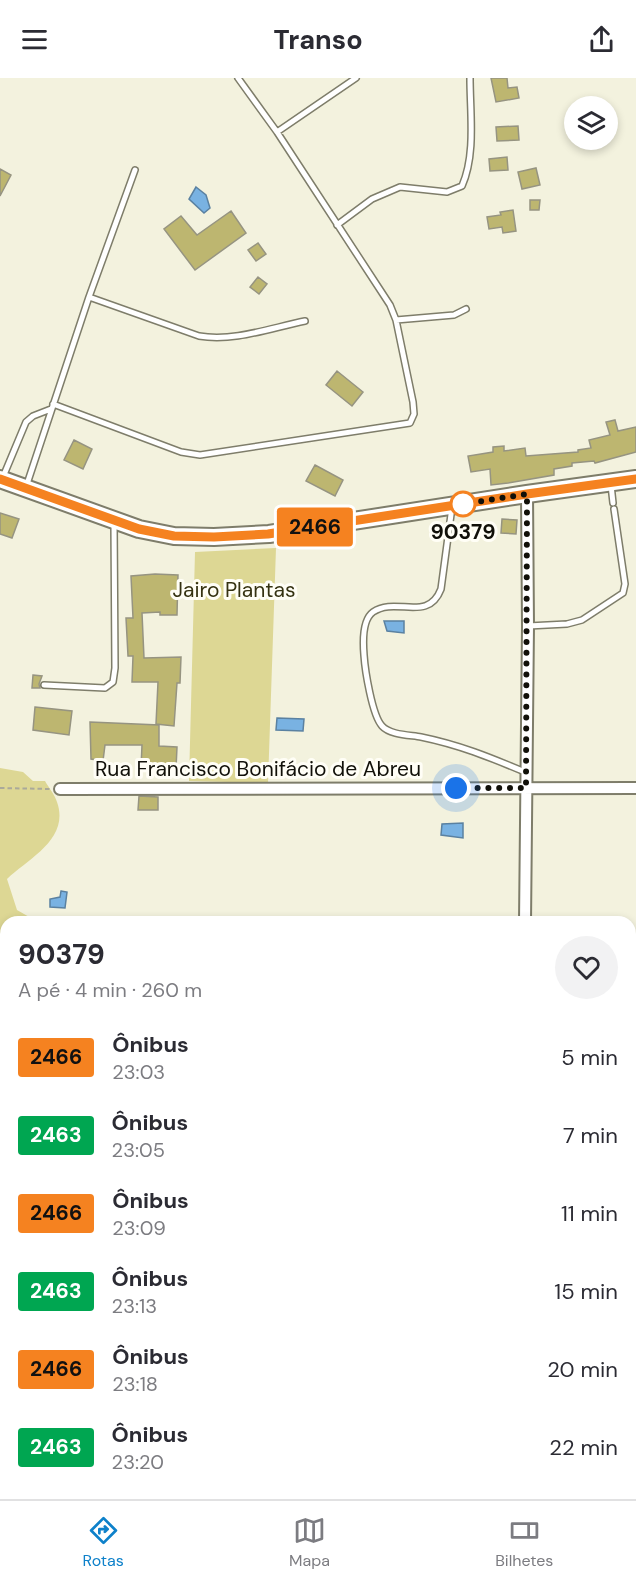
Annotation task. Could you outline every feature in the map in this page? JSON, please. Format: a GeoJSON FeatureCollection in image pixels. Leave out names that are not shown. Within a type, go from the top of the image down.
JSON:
{"type":"FeatureCollection","features":[{"type":"Feature","properties":{"kind":"main road"},"geometry":{"type":"LineString","coordinates":[[1,480],[139,529],[174,536],[214,537],[268,534],[636,479]]}},
{"type":"Feature","properties":{"kind":"street"},"geometry":{"type":"LineString","coordinates":[[525,916],[527,494]]}},
{"type":"Feature","properties":{"kind":"street","name":"Rua Francisco Bonifácio de Abreu"},"geometry":{"type":"LineString","coordinates":[[60,789],[636,788]]}},
{"type":"Feature","properties":{"kind":"lane"},"geometry":{"type":"LineString","coordinates":[[1,480],[26,422],[52,406],[181,452],[200,455],[410,423],[413,402],[396,320],[390,305],[277,132],[238,78]]}},
{"type":"Feature","properties":{"kind":"lane"},"geometry":{"type":"LineString","coordinates":[[277,132],[356,78]]}},
{"type":"Feature","properties":{"kind":"lane"},"geometry":{"type":"LineString","coordinates":[[337,225],[372,199],[400,187],[447,192],[462,186],[468,173],[470,153],[470,78]]}},
{"type":"Feature","properties":{"kind":"lane"},"geometry":{"type":"LineString","coordinates":[[25,489],[89,297],[135,170]]}},
{"type":"Feature","properties":{"kind":"lane"},"geometry":{"type":"LineString","coordinates":[[89,297],[199,336],[215,339],[304,321]]}},
{"type":"Feature","properties":{"kind":"lane"},"geometry":{"type":"LineString","coordinates":[[396,320],[453,315],[466,309]]}},
{"type":"Feature","properties":{"kind":"lane"},"geometry":{"type":"LineString","coordinates":[[528,626],[567,624],[582,620],[623,593],[624,584],[610,483]]}},
{"type":"Feature","properties":{"kind":"lane"},"geometry":{"type":"LineString","coordinates":[[452,506],[443,578],[437,600],[431,605],[421,607],[388,607],[374,611],[368,619],[364,630],[363,650],[371,695],[382,726],[391,732],[453,744],[526,772]]}},
{"type":"Feature","properties":{"kind":"lane"},"geometry":{"type":"LineString","coordinates":[[44,685],[105,688],[113,682],[115,668],[114,521]]}},
{"type":"Feature","properties":{"kind":"path"},"geometry":{"type":"LineString","coordinates":[[0,788],[60,789]]}},
{"type":"Feature","properties":{"kind":"green space","name":"Jairo Plantas"},"geometry":{"type":"Polygon","coordinates":[[[276,548],[268,783],[189,781],[195,552],[276,548]]]}},
{"type":"Feature","properties":{"kind":"green space"},"geometry":{"type":"Polygon","coordinates":[[[0,768],[23,772],[33,781],[45,781],[56,799],[59,815],[58,827],[53,837],[36,855],[7,879],[17,910],[28,916],[0,916],[0,768]]]}},
{"type":"Feature","properties":{"kind":"water"},"geometry":{"type":"Polygon","coordinates":[[[196,187],[206,195],[210,208],[204,213],[189,199],[196,187]]]}},
{"type":"Feature","properties":{"kind":"water"},"geometry":{"type":"Polygon","coordinates":[[[384,621],[404,621],[404,633],[387,631],[384,621]]]}},
{"type":"Feature","properties":{"kind":"water"},"geometry":{"type":"Polygon","coordinates":[[[277,718],[304,719],[303,731],[276,730],[277,718]]]}},
{"type":"Feature","properties":{"kind":"water"},"geometry":{"type":"Polygon","coordinates":[[[463,823],[463,838],[441,835],[442,824],[463,823]]]}},
{"type":"Feature","properties":{"kind":"water"},"geometry":{"type":"Polygon","coordinates":[[[61,891],[67,892],[65,908],[50,907],[50,899],[60,897],[61,891]]]}},
{"type":"Feature","properties":{"kind":"building"},"geometry":{"type":"Polygon","coordinates":[[[491,78],[507,78],[508,88],[517,87],[519,98],[496,102],[491,78]]]}},
{"type":"Feature","properties":{"kind":"building"},"geometry":{"type":"Polygon","coordinates":[[[518,126],[519,140],[497,141],[496,127],[518,126]]]}},
{"type":"Feature","properties":{"kind":"building"},"geometry":{"type":"Polygon","coordinates":[[[507,157],[508,170],[490,171],[489,159],[507,157]]]}},
{"type":"Feature","properties":{"kind":"building"},"geometry":{"type":"Polygon","coordinates":[[[536,168],[540,185],[522,189],[518,172],[536,168]]]}},
{"type":"Feature","properties":{"kind":"building"},"geometry":{"type":"Polygon","coordinates":[[[0,169],[11,175],[0,196],[0,169]]]}},
{"type":"Feature","properties":{"kind":"building"},"geometry":{"type":"Polygon","coordinates":[[[530,200],[540,200],[539,210],[530,210],[530,200]]]}},
{"type":"Feature","properties":{"kind":"building"},"geometry":{"type":"Polygon","coordinates":[[[513,210],[516,231],[503,233],[502,227],[489,229],[487,217],[513,210]]]}},
{"type":"Feature","properties":{"kind":"building"},"geometry":{"type":"Polygon","coordinates":[[[231,211],[246,233],[195,270],[164,229],[181,216],[197,235],[231,211]]]}},
{"type":"Feature","properties":{"kind":"building"},"geometry":{"type":"Polygon","coordinates":[[[258,243],[266,254],[256,261],[248,250],[258,243]]]}},
{"type":"Feature","properties":{"kind":"building"},"geometry":{"type":"Polygon","coordinates":[[[258,277],[267,284],[259,294],[250,287],[258,277]]]}},
{"type":"Feature","properties":{"kind":"building"},"geometry":{"type":"Polygon","coordinates":[[[337,371],[363,392],[352,406],[326,385],[337,371]]]}},
{"type":"Feature","properties":{"kind":"building"},"geometry":{"type":"Polygon","coordinates":[[[615,420],[618,431],[636,427],[636,452],[595,463],[594,461],[572,463],[572,466],[554,469],[554,475],[508,483],[491,485],[490,469],[471,472],[468,456],[493,452],[493,447],[504,446],[504,451],[525,448],[526,456],[578,452],[578,450],[591,448],[589,440],[610,435],[606,422],[615,420]]]}},
{"type":"Feature","properties":{"kind":"building"},"geometry":{"type":"Polygon","coordinates":[[[74,440],[92,449],[83,469],[64,460],[74,440]]]}},
{"type":"Feature","properties":{"kind":"building"},"geometry":{"type":"Polygon","coordinates":[[[315,465],[343,480],[335,496],[306,481],[315,465]]]}},
{"type":"Feature","properties":{"kind":"building"},"geometry":{"type":"Polygon","coordinates":[[[0,513],[19,519],[12,538],[0,534],[0,513]]]}},
{"type":"Feature","properties":{"kind":"building"},"geometry":{"type":"Polygon","coordinates":[[[502,519],[517,520],[516,534],[501,533],[502,519]]]}},
{"type":"Feature","properties":{"kind":"building"},"geometry":{"type":"Polygon","coordinates":[[[178,575],[177,615],[160,615],[160,612],[142,613],[144,658],[181,657],[174,726],[156,724],[158,682],[132,682],[133,656],[128,656],[126,618],[133,618],[131,576],[178,575]]]}},
{"type":"Feature","properties":{"kind":"building"},"geometry":{"type":"Polygon","coordinates":[[[33,675],[42,676],[40,688],[32,688],[33,675]]]}},
{"type":"Feature","properties":{"kind":"building"},"geometry":{"type":"Polygon","coordinates":[[[35,707],[72,711],[69,735],[33,730],[35,707]]]}},
{"type":"Feature","properties":{"kind":"building"},"geometry":{"type":"Polygon","coordinates":[[[90,722],[159,725],[159,746],[177,747],[176,769],[141,768],[142,745],[105,745],[103,761],[91,759],[90,722]]]}},
{"type":"Feature","properties":{"kind":"building"},"geometry":{"type":"Polygon","coordinates":[[[139,796],[158,797],[158,810],[138,810],[139,796]]]}},
{"type":"Feature","properties":{"kind":"bus line","name":"2466"},"geometry":{"type":"LineString","coordinates":[[0,479],[139,529],[174,536],[214,537],[268,534],[636,479]]}},
{"type":"Feature","properties":{"kind":"place","name":"90379"},"geometry":{"type":"Point","coordinates":[463,504]}},
{"type":"Feature","properties":{"kind":"route"},"geometry":{"type":"LineString","coordinates":[[456,788],[526,788],[527,494],[463,504]]}}]}
